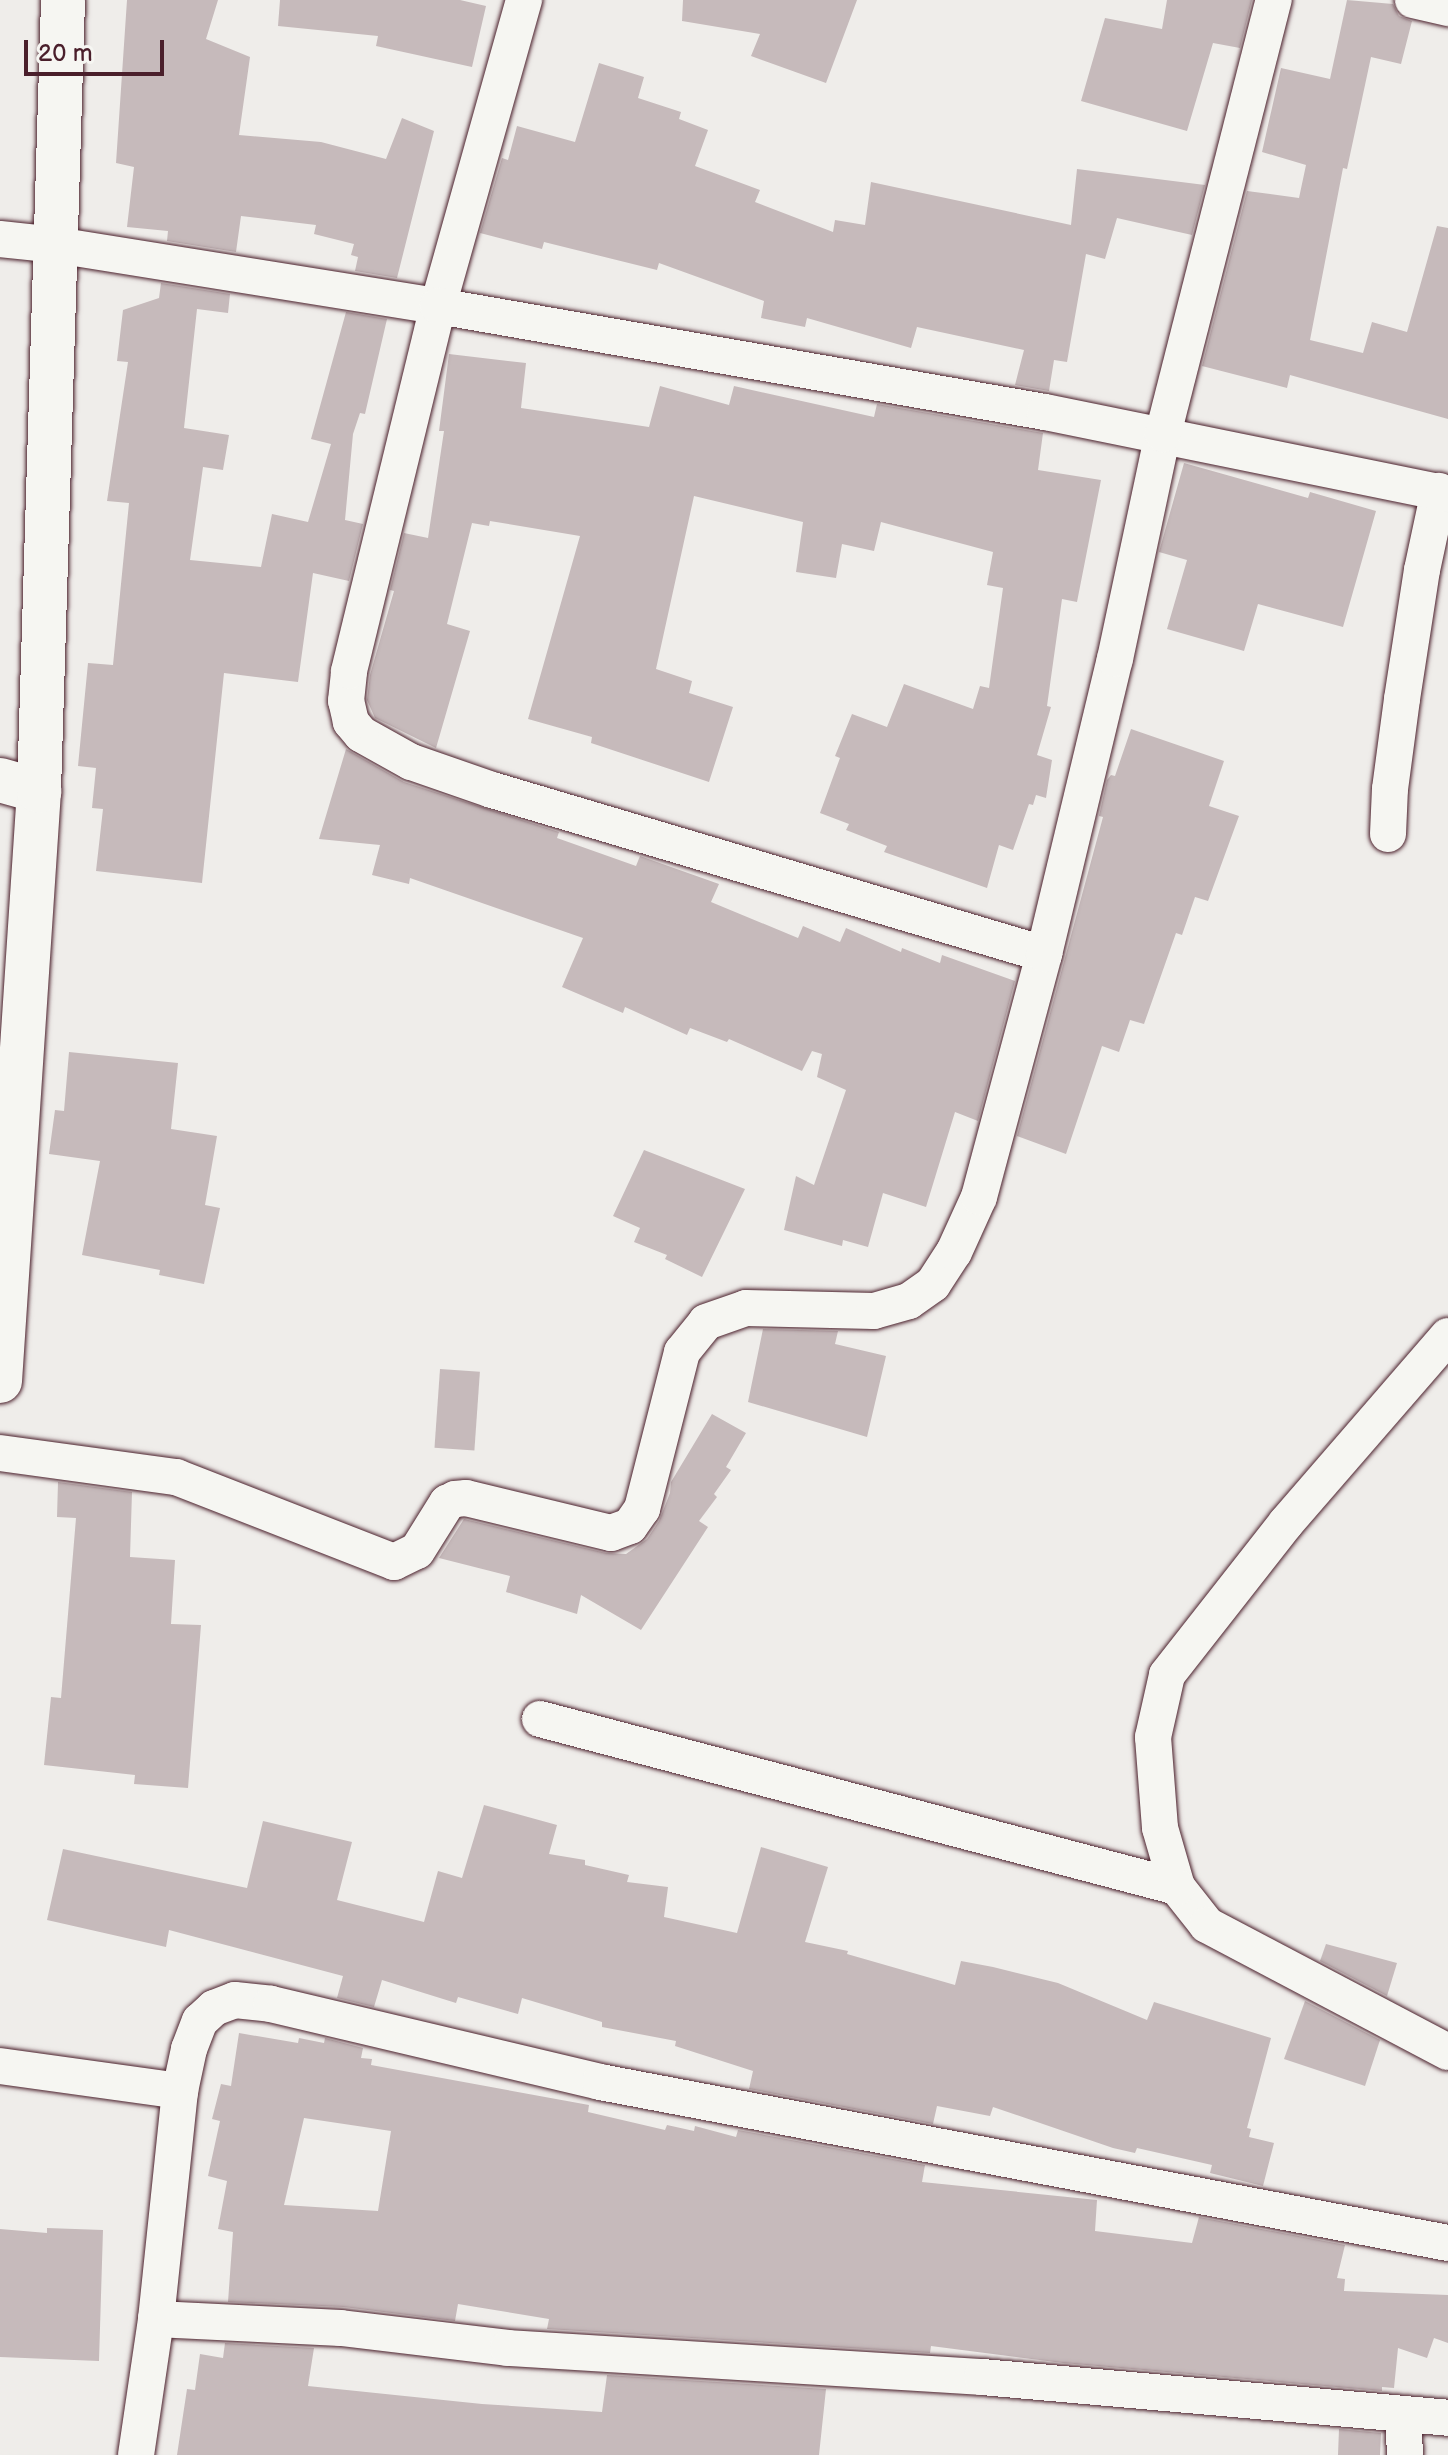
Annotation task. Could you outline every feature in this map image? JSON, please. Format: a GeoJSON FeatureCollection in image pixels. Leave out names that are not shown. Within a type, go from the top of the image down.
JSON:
{"type":"FeatureCollection","features":[{"type":"Feature","properties":{"kind":"highway"},"geometry":{"type":"LineString","coordinates":[[0,1381],[19,785],[56,245],[63,0]]}},
{"type":"Feature","properties":{"kind":"street"},"geometry":{"type":"LineString","coordinates":[[524,0],[438,306],[349,671],[346,701],[351,722],[361,734],[411,762],[492,790],[1044,954]]}},
{"type":"Feature","properties":{"kind":"street"},"geometry":{"type":"LineString","coordinates":[[0,1453],[176,1477],[394,1562],[417,1551],[447,1503],[455,1499],[466,1498],[611,1533],[630,1526],[649,1492],[682,1352],[706,1322],[746,1308],[874,1311],[909,1301],[933,1284],[954,1252],[979,1197],[1044,954],[1115,659],[1163,434],[1274,0]]}},
{"type":"Feature","properties":{"kind":"street"},"geometry":{"type":"LineString","coordinates":[[1413,0],[1448,8]]}},
{"type":"Feature","properties":{"kind":"street"},"geometry":{"type":"LineString","coordinates":[[0,239],[56,245],[438,306],[817,370],[1163,434],[1443,492],[1422,570],[1390,789],[1388,834]]}},
{"type":"Feature","properties":{"kind":"street"},"geometry":{"type":"LineString","coordinates":[[1448,1336],[1286,1523],[1167,1675],[1153,1737],[1160,1828],[1177,1887],[1207,1925],[1448,2052]]}},
{"type":"Feature","properties":{"kind":"street"},"geometry":{"type":"LineString","coordinates":[[540,1719],[1177,1887]]}},
{"type":"Feature","properties":{"kind":"street"},"geometry":{"type":"LineString","coordinates":[[136,2455],[156,2319],[180,2091],[189,2049],[200,2021],[214,2008],[235,2000],[271,2004],[600,2082],[1448,2243]]}},
{"type":"Feature","properties":{"kind":"street"},"geometry":{"type":"LineString","coordinates":[[0,2066],[180,2091]]}},
{"type":"Feature","properties":{"kind":"street"},"geometry":{"type":"LineString","coordinates":[[156,2319],[341,2328],[508,2348],[982,2377],[1448,2418]]}},
{"type":"Feature","properties":{"kind":"street"},"geometry":{"type":"LineString","coordinates":[[1403,2414],[1405,2455]]}},
{"type":"Feature","properties":{"kind":"building"},"geometry":{"type":"Polygon","coordinates":[[[127,0],[218,0],[206,39],[250,57],[239,135],[321,142],[386,159],[402,118],[434,131],[397,278],[355,271],[358,257],[351,255],[354,244],[314,234],[316,225],[241,216],[236,252],[167,241],[168,231],[127,227],[134,167],[116,163],[127,0]]]}},
{"type":"Feature","properties":{"kind":"building"},"geometry":{"type":"Polygon","coordinates":[[[280,0],[460,0],[486,6],[472,67],[376,46],[378,36],[278,26],[280,0]]]}},
{"type":"Feature","properties":{"kind":"building"},"geometry":{"type":"Polygon","coordinates":[[[683,0],[857,0],[826,83],[751,56],[760,34],[682,21],[683,0]]]}},
{"type":"Feature","properties":{"kind":"building"},"geometry":{"type":"Polygon","coordinates":[[[1167,0],[1252,0],[1240,48],[1213,43],[1187,131],[1081,101],[1105,18],[1162,29],[1167,0]]]}},
{"type":"Feature","properties":{"kind":"building"},"geometry":{"type":"Polygon","coordinates":[[[1347,0],[1393,4],[1399,16],[1412,21],[1401,64],[1371,57],[1347,169],[1343,168],[1310,340],[1363,353],[1372,322],[1407,332],[1437,226],[1448,228],[1448,419],[1290,375],[1287,388],[1202,366],[1247,191],[1299,198],[1306,165],[1262,152],[1281,68],[1330,79],[1347,0]]]}},
{"type":"Feature","properties":{"kind":"building"},"geometry":{"type":"Polygon","coordinates":[[[599,63],[644,77],[638,98],[681,112],[679,119],[708,130],[695,166],[760,190],[755,202],[833,232],[835,220],[865,225],[871,182],[1071,225],[1077,169],[1205,185],[1192,235],[1117,218],[1105,259],[1086,254],[1067,362],[1054,360],[1049,391],[1015,385],[1024,350],[917,327],[911,348],[807,318],[805,327],[761,318],[764,301],[659,263],[657,270],[544,242],[542,249],[480,233],[502,158],[508,160],[517,126],[575,142],[599,63]]]}},
{"type":"Feature","properties":{"kind":"building"},"geometry":{"type":"Polygon","coordinates":[[[161,283],[230,294],[228,313],[197,309],[184,428],[229,435],[223,470],[203,467],[190,560],[261,567],[272,514],[308,522],[331,444],[311,439],[346,312],[387,319],[365,414],[360,413],[353,434],[345,520],[363,524],[349,581],[313,573],[298,682],[224,673],[202,883],[96,871],[103,809],[92,808],[96,768],[78,766],[88,663],[113,665],[129,503],[107,501],[128,362],[117,361],[123,310],[159,298],[161,283]]]}},
{"type":"Feature","properties":{"kind":"building"},"geometry":{"type":"Polygon","coordinates":[[[449,354],[526,363],[521,408],[649,427],[660,386],[729,405],[734,386],[874,417],[877,404],[1043,433],[1038,470],[1101,480],[1077,602],[1062,599],[1047,706],[1051,707],[1037,755],[1052,760],[1046,798],[1036,795],[1033,805],[1029,804],[1013,850],[999,845],[987,888],[884,852],[887,846],[846,830],[849,824],[820,813],[840,758],[835,756],[852,714],[887,727],[904,684],[973,709],[980,686],[989,688],[1003,588],[987,585],[993,552],[881,522],[874,551],[842,544],[836,578],[796,572],[803,522],[694,496],[656,669],[692,681],[689,693],[733,707],[709,782],[591,743],[592,737],[528,719],[580,536],[490,521],[489,526],[472,523],[447,624],[470,631],[436,748],[375,718],[367,700],[370,675],[394,591],[390,590],[404,533],[428,538],[444,431],[439,431],[449,354]]]}},
{"type":"Feature","properties":{"kind":"building"},"geometry":{"type":"Polygon","coordinates":[[[1184,463],[1308,498],[1310,492],[1376,511],[1343,627],[1258,604],[1244,651],[1167,629],[1187,560],[1159,552],[1184,463]]]}},
{"type":"Feature","properties":{"kind":"building"},"geometry":{"type":"Polygon","coordinates":[[[1131,729],[1224,761],[1209,806],[1239,816],[1208,901],[1195,897],[1182,935],[1176,933],[1144,1024],[1130,1020],[1119,1052],[1102,1046],[1066,1154],[1017,1136],[1103,817],[1099,816],[1107,780],[1111,775],[1115,776],[1131,729]]]}},
{"type":"Feature","properties":{"kind":"building"},"geometry":{"type":"Polygon","coordinates":[[[346,749],[404,782],[559,832],[557,838],[636,866],[640,856],[719,884],[711,902],[798,938],[803,926],[840,942],[846,928],[901,952],[902,948],[940,963],[942,955],[1015,981],[978,1121],[955,1112],[926,1207],[883,1193],[868,1247],[843,1240],[842,1246],[784,1230],[796,1176],[814,1185],[846,1090],[817,1077],[822,1054],[812,1051],[802,1071],[729,1039],[727,1042],[690,1028],[687,1035],[625,1007],[623,1013],[562,987],[583,938],[410,878],[409,884],[372,875],[380,845],[319,839],[346,749]]]}},
{"type":"Feature","properties":{"kind":"building"},"geometry":{"type":"Polygon","coordinates":[[[69,1052],[178,1063],[171,1129],[217,1136],[205,1205],[220,1208],[204,1284],[159,1275],[160,1270],[82,1255],[100,1161],[49,1154],[55,1110],[64,1111],[69,1052]]]}},
{"type":"Feature","properties":{"kind":"building"},"geometry":{"type":"Polygon","coordinates":[[[644,1150],[745,1189],[702,1277],[665,1259],[667,1255],[634,1242],[640,1228],[613,1216],[644,1150]]]}},
{"type":"Feature","properties":{"kind":"building"},"geometry":{"type":"Polygon","coordinates":[[[763,1329],[838,1331],[835,1344],[886,1356],[867,1437],[748,1402],[763,1329]]]}},
{"type":"Feature","properties":{"kind":"building"},"geometry":{"type":"Polygon","coordinates":[[[440,1369],[480,1372],[474,1451],[434,1448],[440,1369]]]}},
{"type":"Feature","properties":{"kind":"building"},"geometry":{"type":"Polygon","coordinates":[[[712,1414],[746,1433],[726,1467],[731,1470],[714,1494],[717,1497],[699,1521],[708,1527],[641,1630],[581,1595],[577,1614],[506,1592],[510,1576],[439,1558],[464,1519],[606,1553],[626,1554],[647,1539],[659,1521],[671,1482],[712,1414]]]}},
{"type":"Feature","properties":{"kind":"building"},"geometry":{"type":"Polygon","coordinates":[[[58,1482],[132,1492],[130,1557],[175,1560],[171,1624],[201,1625],[188,1788],[134,1784],[135,1775],[44,1765],[51,1697],[61,1698],[76,1518],[57,1517],[58,1482]]]}},
{"type":"Feature","properties":{"kind":"building"},"geometry":{"type":"Polygon","coordinates":[[[484,1805],[557,1825],[549,1854],[585,1860],[585,1865],[629,1875],[627,1882],[668,1887],[664,1917],[737,1933],[761,1847],[828,1867],[805,1942],[848,1951],[847,1954],[955,1985],[961,1961],[993,1967],[1058,1983],[1147,2020],[1154,2002],[1271,2038],[1247,2128],[1251,2129],[1249,2137],[1274,2143],[1263,2186],[1210,2173],[1212,2165],[1137,2148],[1135,2153],[1113,2148],[993,2107],[990,2116],[937,2106],[933,2124],[749,2089],[753,2071],[675,2046],[676,2041],[602,2027],[602,2022],[522,1998],[518,2014],[458,1997],[456,2003],[382,1980],[374,2007],[337,1998],[343,1976],[169,1930],[166,1947],[47,1920],[63,1849],[247,1888],[263,1821],[352,1842],[337,1900],[424,1922],[438,1871],[462,1878],[484,1805]]]}},
{"type":"Feature","properties":{"kind":"building"},"geometry":{"type":"Polygon","coordinates":[[[1326,1944],[1397,1963],[1387,1996],[1320,1961],[1326,1944]]]}},
{"type":"Feature","properties":{"kind":"building"},"geometry":{"type":"Polygon","coordinates":[[[1305,2001],[1380,2040],[1365,2086],[1284,2059],[1305,2001]]]}},
{"type":"Feature","properties":{"kind":"building"},"geometry":{"type":"Polygon","coordinates":[[[239,2033],[298,2043],[299,2038],[324,2043],[325,2038],[363,2048],[361,2058],[372,2059],[371,2065],[589,2105],[588,2112],[665,2130],[667,2125],[694,2131],[695,2126],[736,2137],[738,2130],[925,2165],[922,2182],[1097,2200],[1095,2231],[1192,2243],[1199,2217],[1345,2245],[1337,2278],[1345,2279],[1344,2291],[1448,2295],[1448,2343],[1434,2338],[1427,2358],[1398,2348],[1394,2388],[1382,2387],[1382,2391],[1063,2363],[931,2346],[930,2353],[547,2329],[549,2319],[458,2304],[455,2321],[344,2307],[228,2302],[233,2232],[218,2229],[227,2181],[208,2176],[220,2121],[212,2119],[221,2084],[231,2086],[239,2033]],[[304,2118],[284,2205],[378,2211],[391,2131],[304,2118]]]}},
{"type":"Feature","properties":{"kind":"building"},"geometry":{"type":"Polygon","coordinates":[[[47,2228],[103,2230],[99,2361],[0,2357],[0,2229],[47,2233],[47,2228]]]}},
{"type":"Feature","properties":{"kind":"building"},"geometry":{"type":"Polygon","coordinates":[[[225,2343],[314,2348],[308,2386],[482,2404],[602,2412],[607,2375],[826,2389],[819,2455],[177,2455],[187,2389],[195,2390],[200,2354],[223,2358],[225,2343]]]}},
{"type":"Feature","properties":{"kind":"building"},"geometry":{"type":"Polygon","coordinates":[[[1339,2429],[1381,2433],[1380,2455],[1338,2455],[1339,2429]]]}}]}
